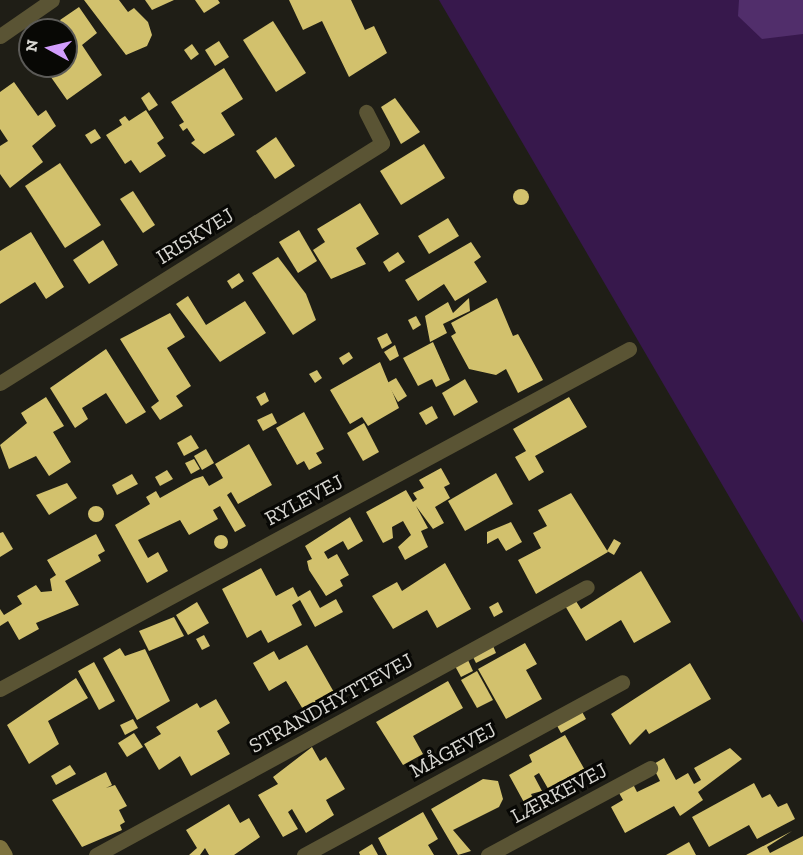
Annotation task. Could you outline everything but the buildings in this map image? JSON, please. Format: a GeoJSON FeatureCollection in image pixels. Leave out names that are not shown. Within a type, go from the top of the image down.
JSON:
{"type":"FeatureCollection","features":[{"type":"Feature","properties":{"kind":"main road"},"geometry":{"type":"LineString","coordinates":[[0,847],[5,855]]}},
{"type":"Feature","properties":{"kind":"street"},"geometry":{"type":"LineString","coordinates":[[0,36],[52,0]]}},
{"type":"Feature","properties":{"kind":"street","name":"IRISKVEJ"},"geometry":{"type":"LineString","coordinates":[[0,383],[382,143],[366,112]]}},
{"type":"Feature","properties":{"kind":"street","name":"RYLEVEJ"},"geometry":{"type":"LineString","coordinates":[[0,689],[629,349]]}},
{"type":"Feature","properties":{"kind":"street","name":"STRANDHYTTEVEJ"},"geometry":{"type":"LineString","coordinates":[[96,855],[587,587]]}},
{"type":"Feature","properties":{"kind":"street","name":"MÅGEVEJ"},"geometry":{"type":"LineString","coordinates":[[304,855],[622,682]]}},
{"type":"Feature","properties":{"kind":"street","name":"LÆRKEVEJ"},"geometry":{"type":"LineString","coordinates":[[488,855],[650,768]]}},
{"type":"Feature","properties":{"kind":"shaded area"},"geometry":{"type":"Polygon","coordinates":[[[439,0],[803,0],[803,623],[439,0]]]}},
{"type":"Feature","properties":{"kind":"shaded area"},"geometry":{"type":"Polygon","coordinates":[[[739,0],[803,0],[803,34],[762,39],[738,16],[739,0]]]}}]}
